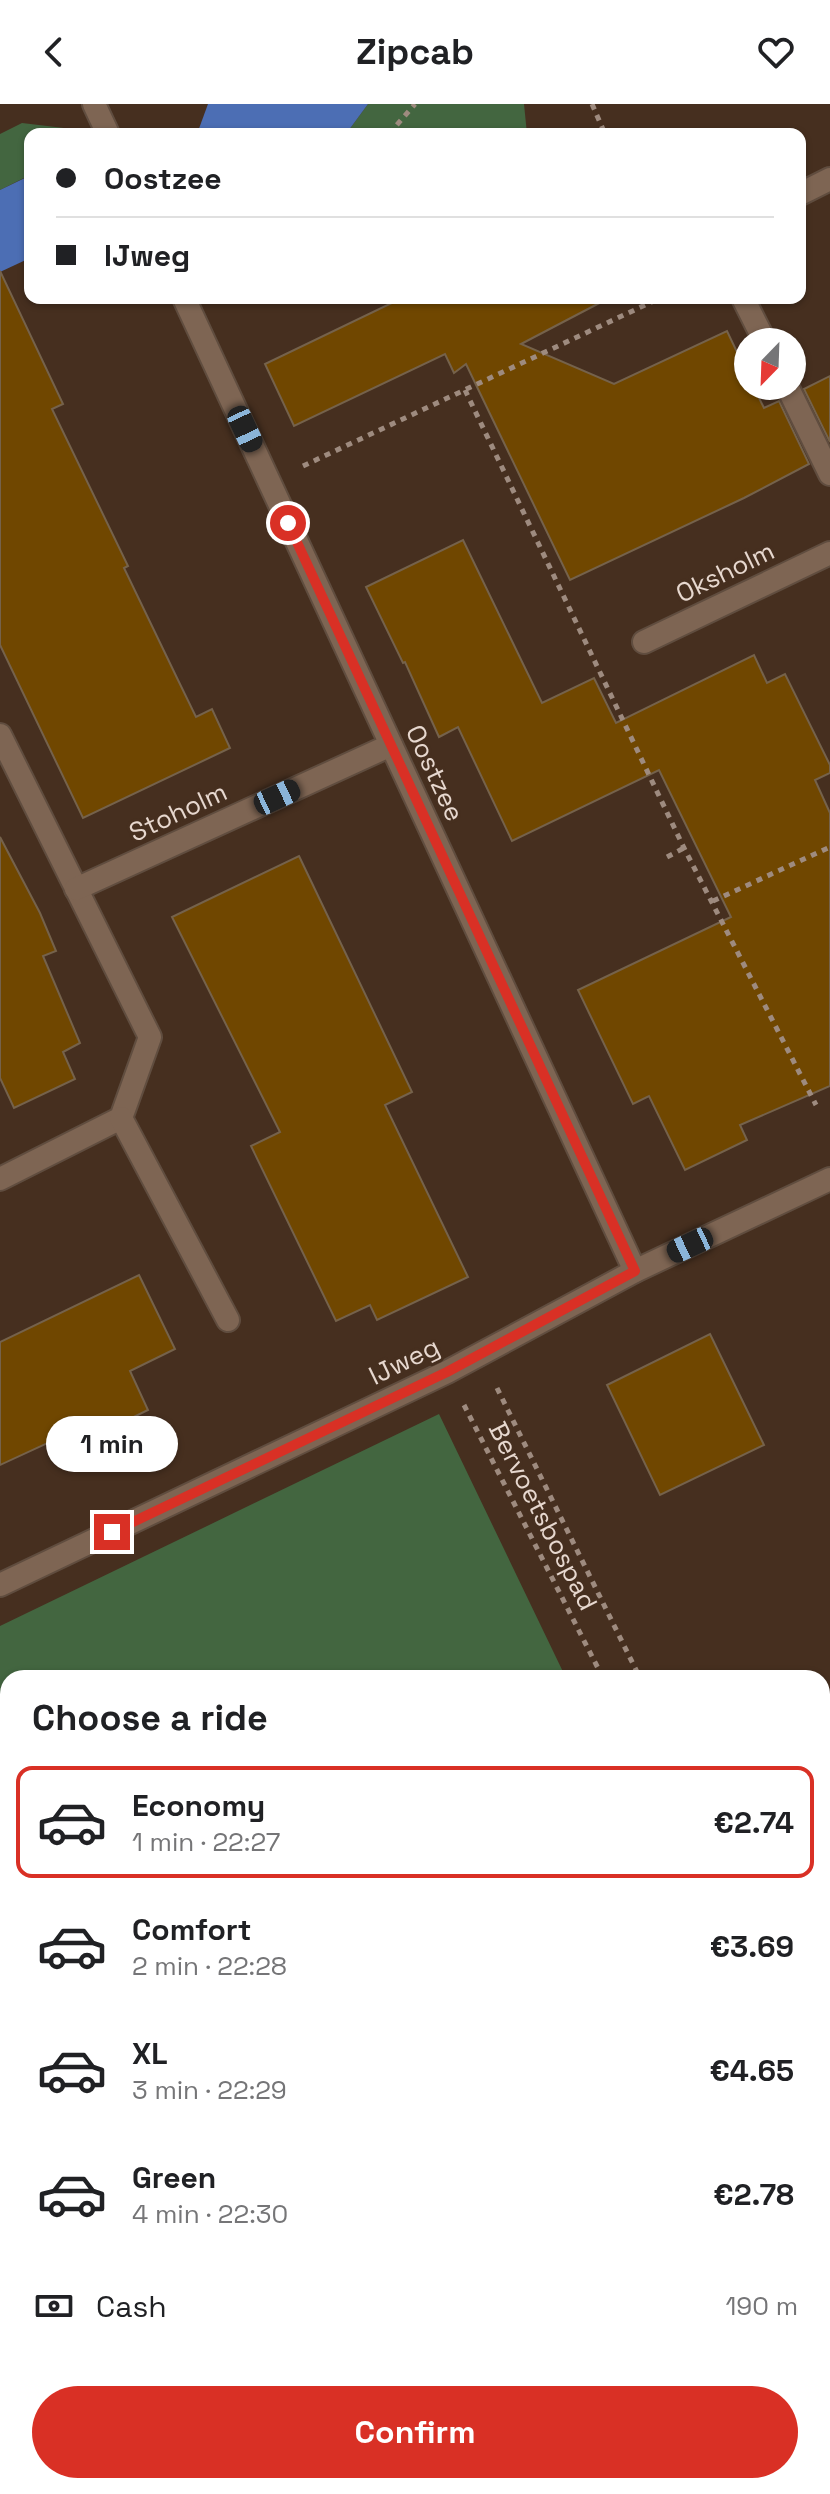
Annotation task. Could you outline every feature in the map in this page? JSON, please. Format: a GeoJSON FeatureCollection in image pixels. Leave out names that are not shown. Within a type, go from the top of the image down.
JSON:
{"type":"FeatureCollection","features":[{"type":"Feature","properties":{"kind":"street"},"geometry":{"type":"LineString","coordinates":[[94,104],[105,128]]}},
{"type":"Feature","properties":{"kind":"street"},"geometry":{"type":"LineString","coordinates":[[806,191],[830,179]]}},
{"type":"Feature","properties":{"kind":"street","name":"Oostzee"},"geometry":{"type":"LineString","coordinates":[[187,304],[635,1271]]}},
{"type":"Feature","properties":{"kind":"street"},"geometry":{"type":"LineString","coordinates":[[746,304],[758,328]]}},
{"type":"Feature","properties":{"kind":"street"},"geometry":{"type":"LineString","coordinates":[[794,400],[830,474]]}},
{"type":"Feature","properties":{"kind":"street","name":"Oksholm"},"geometry":{"type":"LineString","coordinates":[[644,642],[830,553]]}},
{"type":"Feature","properties":{"kind":"street"},"geometry":{"type":"LineString","coordinates":[[0,735],[150,1037],[121,1118],[0,1179]]}},
{"type":"Feature","properties":{"kind":"street","name":"Stoholm"},"geometry":{"type":"LineString","coordinates":[[76,889],[391,745]]}},
{"type":"Feature","properties":{"kind":"street"},"geometry":{"type":"LineString","coordinates":[[121,1118],[228,1320]]}},
{"type":"Feature","properties":{"kind":"street","name":"IJweg"},"geometry":{"type":"LineString","coordinates":[[0,1585],[447,1372],[635,1271],[830,1179]]}},
{"type":"Feature","properties":{"kind":"path"},"geometry":{"type":"LineString","coordinates":[[394,128],[415,104]]}},
{"type":"Feature","properties":{"kind":"path"},"geometry":{"type":"LineString","coordinates":[[592,104],[602,128]]}},
{"type":"Feature","properties":{"kind":"path"},"geometry":{"type":"LineString","coordinates":[[269,482],[647,304]]}},
{"type":"Feature","properties":{"kind":"path"},"geometry":{"type":"LineString","coordinates":[[465,390],[684,848],[816,1105]]}},
{"type":"Feature","properties":{"kind":"path"},"geometry":{"type":"LineString","coordinates":[[713,901],[830,847]]}},
{"type":"Feature","properties":{"kind":"path"},"geometry":{"type":"LineString","coordinates":[[667,857],[684,848]]}},
{"type":"Feature","properties":{"kind":"path"},"geometry":{"type":"LineString","coordinates":[[480,1353],[636,1670]]}},
{"type":"Feature","properties":{"kind":"path","name":"Bervoetsbospad"},"geometry":{"type":"LineString","coordinates":[[447,1372],[599,1670]]}},
{"type":"Feature","properties":{"kind":"green space"},"geometry":{"type":"Polygon","coordinates":[[[368,104],[524,104],[526,128],[350,128],[368,104]]]}},
{"type":"Feature","properties":{"kind":"green space"},"geometry":{"type":"Polygon","coordinates":[[[22,123],[64,128],[24,128],[24,178],[0,190],[0,134],[22,123]]]}},
{"type":"Feature","properties":{"kind":"green space"},"geometry":{"type":"Polygon","coordinates":[[[439,1414],[562,1670],[0,1670],[0,1626],[439,1414]]]}},
{"type":"Feature","properties":{"kind":"water"},"geometry":{"type":"Polygon","coordinates":[[[208,104],[368,104],[350,128],[199,128],[208,104]]]}},
{"type":"Feature","properties":{"kind":"water"},"geometry":{"type":"Polygon","coordinates":[[[24,178],[24,261],[0,272],[0,190],[24,178]]]}},
{"type":"Feature","properties":{"kind":"building"},"geometry":{"type":"Polygon","coordinates":[[[0,271],[63,404],[52,409],[128,566],[124,568],[178,680],[196,717],[212,709],[230,748],[83,818],[0,645],[0,271]]]}},
{"type":"Feature","properties":{"kind":"building"},"geometry":{"type":"Polygon","coordinates":[[[390,304],[598,304],[521,344],[614,384],[727,331],[734,346],[734,400],[760,400],[764,408],[779,401],[809,464],[570,580],[466,364],[454,373],[445,354],[294,426],[265,364],[390,304]]]}},
{"type":"Feature","properties":{"kind":"building"},"geometry":{"type":"Polygon","coordinates":[[[830,376],[830,442],[806,393],[806,388],[830,376]]]}},
{"type":"Feature","properties":{"kind":"building"},"geometry":{"type":"Polygon","coordinates":[[[463,540],[542,703],[594,678],[616,723],[754,655],[767,683],[785,674],[830,765],[830,773],[815,780],[830,813],[830,1086],[740,1125],[747,1140],[685,1170],[649,1096],[633,1104],[578,990],[731,917],[659,770],[512,841],[458,727],[439,737],[366,587],[463,540]]]}},
{"type":"Feature","properties":{"kind":"building"},"geometry":{"type":"Polygon","coordinates":[[[0,837],[56,951],[43,956],[80,1043],[63,1052],[75,1079],[14,1108],[0,1078],[0,837]]]}},
{"type":"Feature","properties":{"kind":"building"},"geometry":{"type":"Polygon","coordinates":[[[299,856],[412,1092],[385,1105],[468,1277],[377,1320],[370,1305],[336,1321],[251,1146],[280,1132],[172,917],[299,856]]]}},
{"type":"Feature","properties":{"kind":"building"},"geometry":{"type":"Polygon","coordinates":[[[139,1275],[175,1349],[130,1371],[148,1410],[99,1434],[93,1422],[0,1465],[0,1342],[139,1275]]]}},
{"type":"Feature","properties":{"kind":"building"},"geometry":{"type":"Polygon","coordinates":[[[710,1334],[764,1445],[660,1495],[607,1385],[710,1334]]]}},
{"type":"Feature","properties":{"kind":"route"},"geometry":{"type":"LineString","coordinates":[[112,1532],[447,1372],[635,1271],[288,523]]}}]}
